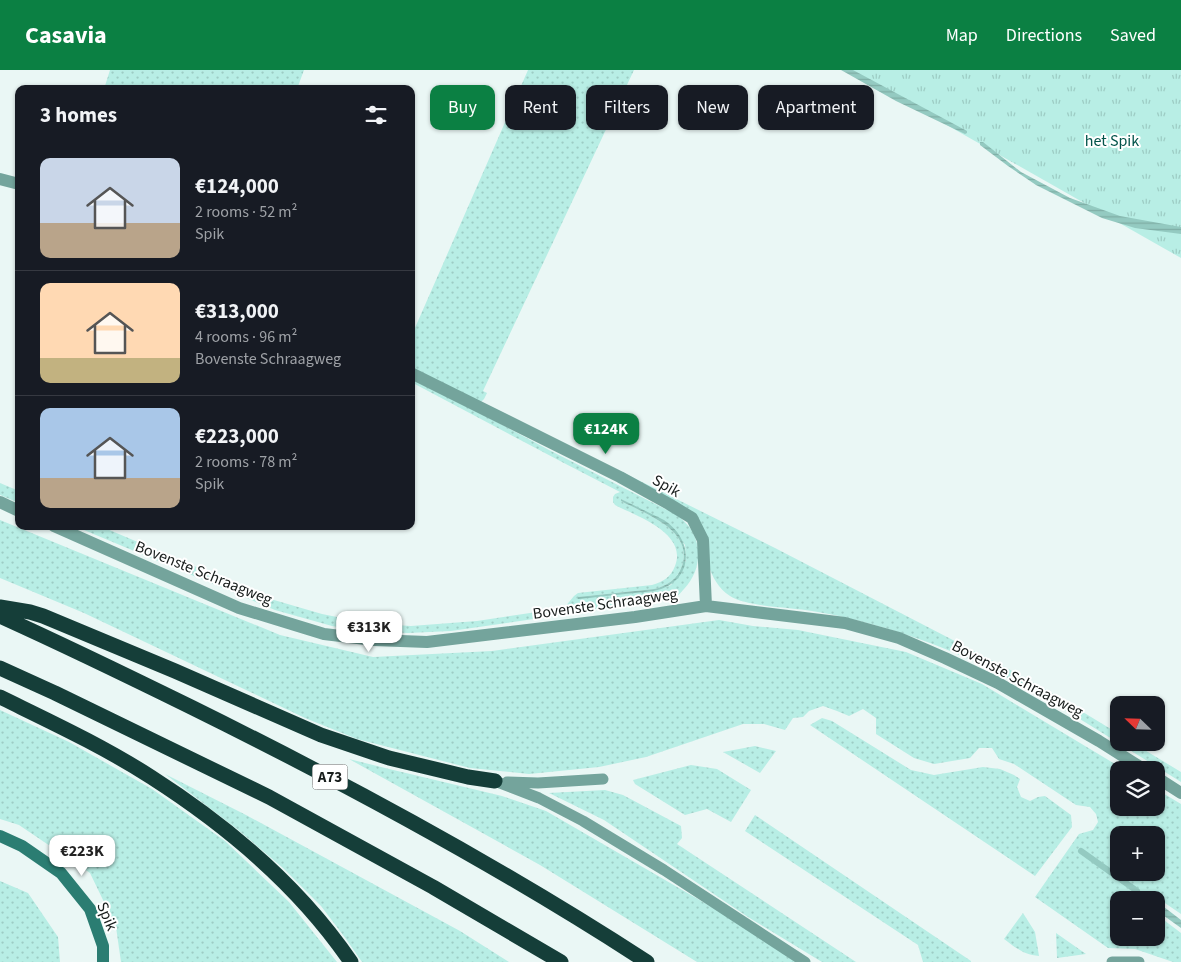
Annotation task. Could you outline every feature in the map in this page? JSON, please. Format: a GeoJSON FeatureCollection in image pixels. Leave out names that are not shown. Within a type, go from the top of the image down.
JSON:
{"type":"FeatureCollection","features":[{"type":"Feature","properties":{"kind":"highway","name":"A73"},"geometry":{"type":"LineString","coordinates":[[0,608],[30,612],[43,616],[175,671],[321,736],[389,758],[460,775],[495,781]]}},
{"type":"Feature","properties":{"kind":"highway","name":"A73"},"geometry":{"type":"LineString","coordinates":[[0,616],[73,649],[287,754],[455,845],[598,930],[647,962]]}},
{"type":"Feature","properties":{"kind":"highway"},"geometry":{"type":"LineString","coordinates":[[0,668],[269,797],[433,887],[561,962]]}},
{"type":"Feature","properties":{"kind":"highway"},"geometry":{"type":"LineString","coordinates":[[0,696],[95,744],[151,776],[209,818],[251,852],[303,902],[323,925],[350,962]]}},
{"type":"Feature","properties":{"kind":"street"},"geometry":{"type":"LineString","coordinates":[[0,179],[15,183]]}},
{"type":"Feature","properties":{"kind":"street","name":"Spik"},"geometry":{"type":"LineString","coordinates":[[415,375],[620,477],[692,518],[703,540],[706,606]]}},
{"type":"Feature","properties":{"kind":"street"},"geometry":{"type":"LineString","coordinates":[[0,502],[15,509]]}},
{"type":"Feature","properties":{"kind":"street","name":"Bovenste Schraagweg"},"geometry":{"type":"LineString","coordinates":[[63,530],[239,608],[324,634],[364,639],[426,642],[635,618],[706,606],[845,623],[899,638],[998,682],[1131,761]]}},
{"type":"Feature","properties":{"kind":"street"},"geometry":{"type":"LineString","coordinates":[[1165,783],[1181,793]]}},
{"type":"Feature","properties":{"kind":"street","name":"Spik"},"geometry":{"type":"LineString","coordinates":[[0,836],[22,846],[61,873],[90,910],[103,946],[103,962]]}},
{"type":"Feature","properties":{"kind":"lane","name":"A73"},"geometry":{"type":"LineString","coordinates":[[495,781],[538,783],[603,779]]}},
{"type":"Feature","properties":{"kind":"lane","name":"A73"},"geometry":{"type":"LineString","coordinates":[[495,781],[539,798],[584,822],[664,870],[805,962]]}},
{"type":"Feature","properties":{"kind":"lane"},"geometry":{"type":"LineString","coordinates":[[1112,962],[1139,962]]}},
{"type":"Feature","properties":{"kind":"green space"},"geometry":{"type":"Polygon","coordinates":[[[110,70],[304,70],[298,85],[105,85],[110,70]]]}},
{"type":"Feature","properties":{"kind":"green space"},"geometry":{"type":"Polygon","coordinates":[[[528,70],[634,70],[627,85],[586,85],[586,130],[606,130],[483,391],[487,393],[484,399],[480,403],[415,370],[415,328],[505,122],[505,130],[576,130],[576,85],[521,85],[528,70]]]}},
{"type":"Feature","properties":{"kind":"green space","name":"het Spik"},"geometry":{"type":"Polygon","coordinates":[[[850,70],[1181,70],[1181,258],[850,70]]]}},
{"type":"Feature","properties":{"kind":"green space"},"geometry":{"type":"Polygon","coordinates":[[[415,378],[549,450],[679,516],[691,529],[698,546],[698,561],[689,583],[676,597],[661,601],[571,612],[568,614],[451,631],[408,633],[362,631],[332,626],[275,610],[84,530],[109,530],[274,600],[322,614],[367,623],[411,626],[477,621],[564,608],[578,593],[652,585],[663,581],[669,576],[675,566],[677,554],[674,544],[658,527],[615,505],[613,497],[620,492],[415,384],[415,378]],[[621,499],[621,501],[665,525],[681,542],[684,553],[680,570],[686,561],[685,545],[669,524],[621,499]],[[677,576],[668,584],[654,589],[578,597],[654,591],[671,585],[677,576]]]}},
{"type":"Feature","properties":{"kind":"green space"},"geometry":{"type":"Polygon","coordinates":[[[618,470],[775,548],[1005,667],[1110,729],[1110,737],[1012,680],[941,647],[893,630],[835,615],[758,605],[730,596],[722,590],[712,574],[708,564],[700,525],[618,470]]]}},
{"type":"Feature","properties":{"kind":"green space"},"geometry":{"type":"Polygon","coordinates":[[[0,483],[15,489],[15,501],[0,495],[0,483]]]}},
{"type":"Feature","properties":{"kind":"green space"},"geometry":{"type":"Polygon","coordinates":[[[0,520],[15,526],[15,530],[24,530],[280,635],[373,657],[492,651],[719,620],[753,626],[798,630],[906,652],[982,684],[1110,761],[1110,816],[1165,816],[1165,794],[1181,804],[1181,914],[1165,903],[1165,891],[1110,891],[1110,946],[1165,946],[1165,921],[1181,933],[1181,962],[1173,962],[1135,949],[1108,948],[1035,897],[1079,834],[1093,830],[1098,822],[1096,814],[1090,807],[1076,805],[1014,764],[999,759],[992,748],[979,748],[970,758],[934,764],[914,758],[876,734],[876,718],[863,709],[849,716],[823,706],[809,711],[803,717],[793,718],[785,730],[764,724],[743,724],[646,757],[599,767],[529,774],[470,768],[357,739],[305,718],[84,613],[0,578],[0,520]]]}},
{"type":"Feature","properties":{"kind":"green space"},"geometry":{"type":"Polygon","coordinates":[[[0,710],[69,742],[152,789],[225,841],[289,902],[337,962],[121,962],[116,927],[90,873],[19,825],[0,819],[0,710]]]}},
{"type":"Feature","properties":{"kind":"green space"},"geometry":{"type":"Polygon","coordinates":[[[822,718],[832,721],[911,770],[934,775],[983,767],[1000,769],[1014,775],[1020,779],[1017,787],[1021,797],[1030,801],[1045,796],[1071,815],[1072,827],[1035,876],[810,725],[822,718]]]}},
{"type":"Feature","properties":{"kind":"green space"},"geometry":{"type":"Polygon","coordinates":[[[755,746],[776,751],[760,773],[723,752],[755,746]]]}},
{"type":"Feature","properties":{"kind":"green space"},"geometry":{"type":"Polygon","coordinates":[[[1132,751],[1146,751],[1163,761],[1148,761],[1132,751]]]}},
{"type":"Feature","properties":{"kind":"green space"},"geometry":{"type":"Polygon","coordinates":[[[349,759],[502,796],[546,811],[722,913],[796,962],[697,962],[540,865],[349,759]]]}},
{"type":"Feature","properties":{"kind":"green space"},"geometry":{"type":"Polygon","coordinates":[[[1165,762],[1181,772],[1181,782],[1165,772],[1165,762]]]}},
{"type":"Feature","properties":{"kind":"green space"},"geometry":{"type":"Polygon","coordinates":[[[691,765],[717,769],[751,790],[731,822],[707,809],[685,815],[635,784],[633,780],[691,765]]]}},
{"type":"Feature","properties":{"kind":"green space"},"geometry":{"type":"Polygon","coordinates":[[[165,774],[246,815],[460,931],[509,962],[362,962],[321,906],[283,868],[237,829],[165,774]]]}},
{"type":"Feature","properties":{"kind":"green space"},"geometry":{"type":"Polygon","coordinates":[[[605,790],[623,795],[681,826],[682,838],[677,844],[856,962],[822,962],[748,917],[604,820],[549,793],[605,790]]]}},
{"type":"Feature","properties":{"kind":"green space"},"geometry":{"type":"Polygon","coordinates":[[[755,815],[971,962],[923,962],[918,945],[745,831],[755,815]]]}},
{"type":"Feature","properties":{"kind":"green space"},"geometry":{"type":"Polygon","coordinates":[[[0,881],[28,893],[58,937],[60,962],[0,962],[0,881]]]}},
{"type":"Feature","properties":{"kind":"green space"},"geometry":{"type":"Polygon","coordinates":[[[1023,913],[1035,932],[1039,956],[1024,953],[1004,939],[1023,913]]]}},
{"type":"Feature","properties":{"kind":"green space"},"geometry":{"type":"Polygon","coordinates":[[[1056,933],[1086,954],[1057,958],[1056,933]]]}},
{"type":"Feature","properties":{"kind":"shaded area"},"geometry":{"type":"Polygon","coordinates":[[[841,70],[853,70],[967,131],[967,133],[965,134],[896,101],[874,89],[874,85],[868,85],[841,70]]]}},
{"type":"Feature","properties":{"kind":"shaded area"},"geometry":{"type":"Polygon","coordinates":[[[980,142],[983,142],[1021,172],[1070,198],[1120,216],[1181,227],[1181,234],[1135,228],[1102,218],[1036,185],[980,145],[980,142]]]}},
{"type":"Feature","properties":{"kind":"shaded area"},"geometry":{"type":"Polygon","coordinates":[[[621,499],[664,520],[674,529],[681,539],[685,550],[686,560],[683,571],[667,587],[654,591],[578,599],[578,597],[659,588],[668,584],[680,571],[684,553],[681,542],[674,533],[665,525],[621,501],[621,499]]]}},
{"type":"Feature","properties":{"kind":"shaded area"},"geometry":{"type":"Polygon","coordinates":[[[1165,908],[1181,920],[1181,928],[1165,917],[1165,908]]]}},
{"type":"Feature","properties":{"kind":"waterway"},"geometry":{"type":"LineString","coordinates":[[1081,851],[1137,891]]}}]}
